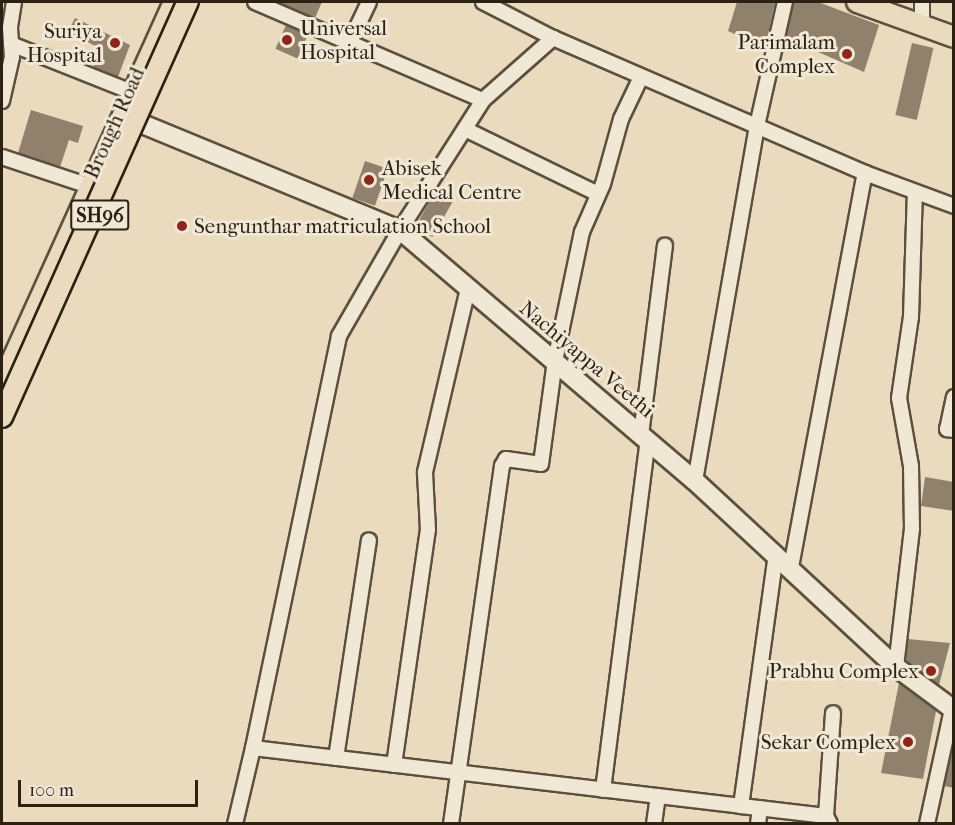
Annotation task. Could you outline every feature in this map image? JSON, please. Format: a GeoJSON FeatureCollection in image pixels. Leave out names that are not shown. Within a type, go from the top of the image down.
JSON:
{"type":"FeatureCollection","features":[{"type":"Feature","properties":{"kind":"main road","name":"Brough Road"},"geometry":{"type":"LineString","coordinates":[[2,427],[132,120],[134,93],[174,2]]}},
{"type":"Feature","properties":{"kind":"main road","name":"SH96"},"geometry":{"type":"LineString","coordinates":[[2,398],[56,283],[180,2]]}},
{"type":"Feature","properties":{"kind":"main road","name":"SH96"},"geometry":{"type":"LineString","coordinates":[[2,417],[189,2]]}},
{"type":"Feature","properties":{"kind":"main road","name":"Brough Road"},"geometry":{"type":"LineString","coordinates":[[2,383],[92,187],[132,120],[194,2]]}},
{"type":"Feature","properties":{"kind":"main road"},"geometry":{"type":"LineString","coordinates":[[857,2],[954,37]]}},
{"type":"Feature","properties":{"kind":"street"},"geometry":{"type":"LineString","coordinates":[[2,101],[11,44],[14,2]]}},
{"type":"Feature","properties":{"kind":"street"},"geometry":{"type":"LineString","coordinates":[[255,2],[483,100]]}},
{"type":"Feature","properties":{"kind":"street"},"geometry":{"type":"LineString","coordinates":[[350,42],[369,2]]}},
{"type":"Feature","properties":{"kind":"street"},"geometry":{"type":"LineString","coordinates":[[483,2],[553,38],[641,77],[865,173],[954,207]]}},
{"type":"Feature","properties":{"kind":"street"},"geometry":{"type":"LineString","coordinates":[[695,481],[757,126],[784,2]]}},
{"type":"Feature","properties":{"kind":"street"},"geometry":{"type":"LineString","coordinates":[[922,2],[922,26]]}},
{"type":"Feature","properties":{"kind":"street"},"geometry":{"type":"LineString","coordinates":[[235,824],[339,336],[400,230],[483,100],[553,38]]}},
{"type":"Feature","properties":{"kind":"street"},"geometry":{"type":"LineString","coordinates":[[11,44],[134,93]]}},
{"type":"Feature","properties":{"kind":"street"},"geometry":{"type":"LineString","coordinates":[[451,824],[502,466],[506,459],[541,464],[555,361],[582,232],[598,194],[621,119],[641,77]]}},
{"type":"Feature","properties":{"kind":"street","name":"Nachiyappa Veethi"},"geometry":{"type":"LineString","coordinates":[[132,120],[400,230],[695,481],[791,567],[896,667],[953,707]]}},
{"type":"Feature","properties":{"kind":"street"},"geometry":{"type":"LineString","coordinates":[[465,129],[598,194]]}},
{"type":"Feature","properties":{"kind":"street"},"geometry":{"type":"LineString","coordinates":[[2,157],[92,187]]}},
{"type":"Feature","properties":{"kind":"street"},"geometry":{"type":"LineString","coordinates":[[791,567],[865,173]]}},
{"type":"Feature","properties":{"kind":"street"},"geometry":{"type":"LineString","coordinates":[[896,667],[912,529],[911,466],[899,398],[911,317],[915,192]]}},
{"type":"Feature","properties":{"kind":"street"},"geometry":{"type":"LineString","coordinates":[[603,790],[665,246]]}},
{"type":"Feature","properties":{"kind":"street"},"geometry":{"type":"LineString","coordinates":[[394,765],[428,530],[425,472],[468,288]]}},
{"type":"Feature","properties":{"kind":"street"},"geometry":{"type":"LineString","coordinates":[[954,397],[948,429],[954,430]]}},
{"type":"Feature","properties":{"kind":"street"},"geometry":{"type":"LineString","coordinates":[[336,758],[369,540]]}},
{"type":"Feature","properties":{"kind":"street"},"geometry":{"type":"LineString","coordinates":[[741,806],[776,554]]}},
{"type":"Feature","properties":{"kind":"street"},"geometry":{"type":"LineString","coordinates":[[927,824],[953,707]]}},
{"type":"Feature","properties":{"kind":"street"},"geometry":{"type":"LineString","coordinates":[[253,748],[760,808],[828,820],[833,713]]}},
{"type":"Feature","properties":{"kind":"street"},"geometry":{"type":"LineString","coordinates":[[654,824],[658,796]]}},
{"type":"Feature","properties":{"kind":"street"},"geometry":{"type":"LineString","coordinates":[[758,824],[760,808]]}},
{"type":"Feature","properties":{"kind":"building"},"geometry":{"type":"Polygon","coordinates":[[[277,2],[322,2],[315,18],[277,2]]]}},
{"type":"Feature","properties":{"kind":"building"},"geometry":{"type":"Polygon","coordinates":[[[737,2],[775,2],[765,48],[728,31],[737,2]]]}},
{"type":"Feature","properties":{"kind":"building","name":"Parimalam Complex"},"geometry":{"type":"Polygon","coordinates":[[[794,2],[818,2],[879,25],[864,72],[786,38],[794,2]]]}},
{"type":"Feature","properties":{"kind":"building"},"geometry":{"type":"Polygon","coordinates":[[[75,18],[130,45],[118,77],[93,67],[101,49],[68,32],[75,18]]]}},
{"type":"Feature","properties":{"kind":"building"},"geometry":{"type":"Polygon","coordinates":[[[286,25],[308,35],[297,59],[275,49],[286,25]]]}},
{"type":"Feature","properties":{"kind":"building"},"geometry":{"type":"Polygon","coordinates":[[[912,43],[933,48],[917,120],[895,115],[912,43]]]}},
{"type":"Feature","properties":{"kind":"building"},"geometry":{"type":"Polygon","coordinates":[[[31,110],[83,126],[78,143],[69,140],[60,167],[18,153],[31,110]]]}},
{"type":"Feature","properties":{"kind":"building"},"geometry":{"type":"Polygon","coordinates":[[[365,161],[388,169],[375,206],[352,198],[365,161]]]}},
{"type":"Feature","properties":{"kind":"building"},"geometry":{"type":"Polygon","coordinates":[[[437,189],[454,199],[432,237],[415,227],[437,189]]]}},
{"type":"Feature","properties":{"kind":"building"},"geometry":{"type":"Polygon","coordinates":[[[925,477],[954,482],[954,511],[921,506],[925,477]]]}},
{"type":"Feature","properties":{"kind":"building","name":"Prabhu Complex"},"geometry":{"type":"Polygon","coordinates":[[[908,639],[950,643],[939,685],[906,660],[908,639]]]}},
{"type":"Feature","properties":{"kind":"building","name":"Sekar Complex"},"geometry":{"type":"Polygon","coordinates":[[[899,683],[936,711],[923,779],[881,773],[899,683]]]}},
{"type":"Feature","properties":{"kind":"building"},"geometry":{"type":"Polygon","coordinates":[[[954,744],[954,788],[944,786],[954,744]]]}},
{"type":"Feature","properties":{"kind":"place","name":"Universal Hospital"},"geometry":{"type":"Point","coordinates":[287,40]}},
{"type":"Feature","properties":{"kind":"place","name":"Suriya Hospital"},"geometry":{"type":"Point","coordinates":[115,43]}},
{"type":"Feature","properties":{"kind":"place","name":"Parimalam Complex"},"geometry":{"type":"Point","coordinates":[847,54]}},
{"type":"Feature","properties":{"kind":"place","name":"Abisek Medical Centre"},"geometry":{"type":"Point","coordinates":[369,180]}},
{"type":"Feature","properties":{"kind":"place","name":"Sengunthar matriculation School"},"geometry":{"type":"Point","coordinates":[182,226]}},
{"type":"Feature","properties":{"kind":"place","name":"Prabhu Complex"},"geometry":{"type":"Point","coordinates":[931,671]}},
{"type":"Feature","properties":{"kind":"place","name":"Sekar Complex"},"geometry":{"type":"Point","coordinates":[908,742]}}]}
